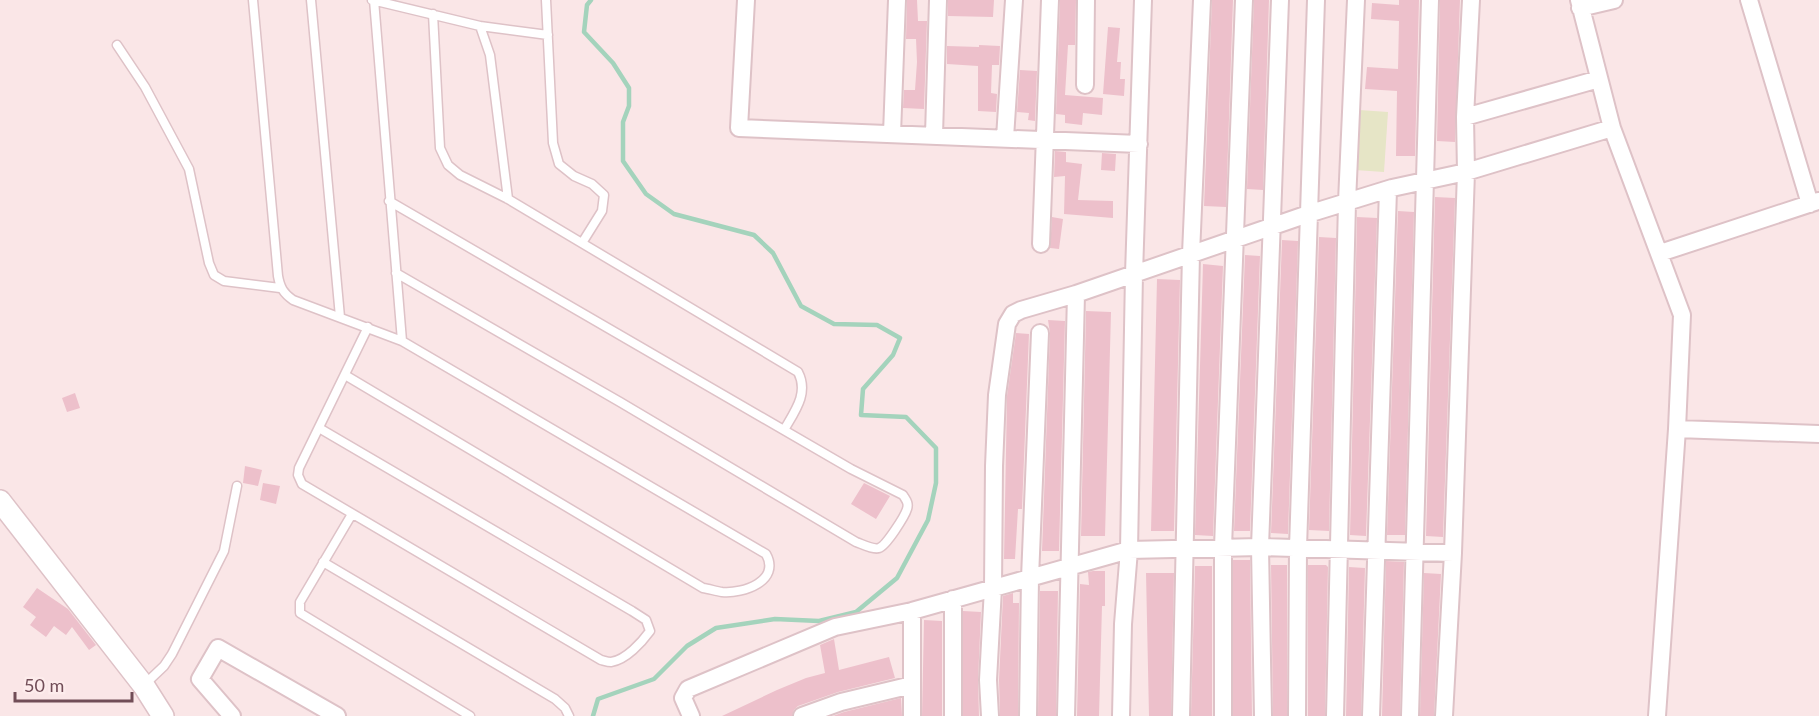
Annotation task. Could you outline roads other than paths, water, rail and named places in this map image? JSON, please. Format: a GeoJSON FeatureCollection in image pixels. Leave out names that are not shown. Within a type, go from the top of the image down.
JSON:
{"type":"FeatureCollection","features":[{"type":"Feature","properties":{"kind":"street"},"geometry":{"type":"LineString","coordinates":[[746,0],[739,128],[1139,144]]}},
{"type":"Feature","properties":{"kind":"street"},"geometry":{"type":"LineString","coordinates":[[892,134],[897,0]]}},
{"type":"Feature","properties":{"kind":"street"},"geometry":{"type":"LineString","coordinates":[[934,135],[938,0]]}},
{"type":"Feature","properties":{"kind":"street"},"geometry":{"type":"LineString","coordinates":[[1005,138],[1014,0]]}},
{"type":"Feature","properties":{"kind":"street"},"geometry":{"type":"LineString","coordinates":[[1041,243],[1050,0]]}},
{"type":"Feature","properties":{"kind":"street"},"geometry":{"type":"LineString","coordinates":[[1085,85],[1086,0]]}},
{"type":"Feature","properties":{"kind":"street"},"geometry":{"type":"LineString","coordinates":[[1121,716],[1124,624],[1130,550],[1134,274],[1143,0]]}},
{"type":"Feature","properties":{"kind":"street"},"geometry":{"type":"LineString","coordinates":[[1181,716],[1191,254],[1202,0]]}},
{"type":"Feature","properties":{"kind":"street"},"geometry":{"type":"LineString","coordinates":[[1223,716],[1223,547],[1244,0]]}},
{"type":"Feature","properties":{"kind":"street"},"geometry":{"type":"LineString","coordinates":[[1263,716],[1260,547],[1280,0]]}},
{"type":"Feature","properties":{"kind":"street"},"geometry":{"type":"LineString","coordinates":[[1297,716],[1298,548],[1316,0]]}},
{"type":"Feature","properties":{"kind":"street"},"geometry":{"type":"LineString","coordinates":[[1335,716],[1337,550],[1347,202],[1356,0]]}},
{"type":"Feature","properties":{"kind":"street"},"geometry":{"type":"LineString","coordinates":[[1410,716],[1430,0]]}},
{"type":"Feature","properties":{"kind":"street"},"geometry":{"type":"LineString","coordinates":[[1444,716],[1453,553],[1466,172],[1465,117],[1471,0]]}},
{"type":"Feature","properties":{"kind":"street"},"geometry":{"type":"LineString","coordinates":[[1614,0],[1579,4],[1612,128],[1682,315],[1677,429],[1657,716]]}},
{"type":"Feature","properties":{"kind":"street"},"geometry":{"type":"LineString","coordinates":[[1660,253],[1815,202],[1749,0]]}},
{"type":"Feature","properties":{"kind":"street"},"geometry":{"type":"LineString","coordinates":[[1465,117],[1599,79]]}},
{"type":"Feature","properties":{"kind":"street"},"geometry":{"type":"LineString","coordinates":[[990,716],[988,680],[993,588],[993,466],[998,395],[1007,324],[1013,314],[1308,214],[1388,190],[1466,172],[1612,128]]}},
{"type":"Feature","properties":{"kind":"street"},"geometry":{"type":"LineString","coordinates":[[1371,716],[1388,190]]}},
{"type":"Feature","properties":{"kind":"street"},"geometry":{"type":"LineString","coordinates":[[1066,716],[1076,294]]}},
{"type":"Feature","properties":{"kind":"street"},"geometry":{"type":"LineString","coordinates":[[1028,716],[1030,578],[1040,333]]}},
{"type":"Feature","properties":{"kind":"street"},"geometry":{"type":"LineString","coordinates":[[1677,429],[1819,434]]}},
{"type":"Feature","properties":{"kind":"street"},"geometry":{"type":"LineString","coordinates":[[0,501],[144,686],[163,716]]}},
{"type":"Feature","properties":{"kind":"street"},"geometry":{"type":"LineString","coordinates":[[691,716],[683,698],[688,689],[835,627],[912,611],[1130,550],[1260,547],[1453,553]]}},
{"type":"Feature","properties":{"kind":"street"},"geometry":{"type":"LineString","coordinates":[[953,599],[953,716]]}},
{"type":"Feature","properties":{"kind":"street"},"geometry":{"type":"LineString","coordinates":[[912,611],[912,716]]}},
{"type":"Feature","properties":{"kind":"street"},"geometry":{"type":"LineString","coordinates":[[232,716],[200,679],[218,648],[337,716]]}},
{"type":"Feature","properties":{"kind":"street"},"geometry":{"type":"LineString","coordinates":[[802,716],[841,702],[912,685]]}},
{"type":"Feature","properties":{"kind":"lane"},"geometry":{"type":"LineString","coordinates":[[253,0],[280,288],[285,295],[402,341],[766,554],[771,562],[770,572],[764,580],[745,589],[724,592],[703,588],[345,375]]}},
{"type":"Feature","properties":{"kind":"lane"},"geometry":{"type":"LineString","coordinates":[[311,0],[340,317]]}},
{"type":"Feature","properties":{"kind":"lane"},"geometry":{"type":"LineString","coordinates":[[402,341],[373,0],[480,26],[548,35]]}},
{"type":"Feature","properties":{"kind":"lane"},"geometry":{"type":"LineString","coordinates":[[546,0],[553,143],[559,164],[574,176],[592,184],[604,195],[602,211],[582,243]]}},
{"type":"Feature","properties":{"kind":"lane"},"geometry":{"type":"LineString","coordinates":[[432,14],[440,148],[448,165],[460,175],[508,199],[798,372],[804,383],[799,405],[784,430]]}},
{"type":"Feature","properties":{"kind":"lane"},"geometry":{"type":"LineString","coordinates":[[480,26],[489,55],[508,199]]}},
{"type":"Feature","properties":{"kind":"lane"},"geometry":{"type":"LineString","coordinates":[[117,45],[145,87],[189,170],[208,263],[214,275],[224,281],[280,288]]}},
{"type":"Feature","properties":{"kind":"lane"},"geometry":{"type":"LineString","coordinates":[[389,201],[851,469],[903,495],[908,503],[907,510],[888,540],[880,548],[876,549],[856,542],[396,273]]}},
{"type":"Feature","properties":{"kind":"lane"},"geometry":{"type":"LineString","coordinates":[[319,428],[632,611],[646,620],[650,631],[640,644],[624,656],[611,662],[601,660],[302,484],[298,476],[300,468],[319,428],[368,327]]}},
{"type":"Feature","properties":{"kind":"lane"},"geometry":{"type":"LineString","coordinates":[[144,686],[164,666],[172,654],[224,551],[237,486]]}},
{"type":"Feature","properties":{"kind":"lane"},"geometry":{"type":"LineString","coordinates":[[352,514],[300,602],[300,613],[470,716]]}},
{"type":"Feature","properties":{"kind":"lane"},"geometry":{"type":"LineString","coordinates":[[323,562],[555,699],[565,708],[568,716]]}},
{"type":"Feature","properties":{"kind":"waterway"},"geometry":{"type":"LineString","coordinates":[[591,0],[587,5],[584,32],[613,63],[629,88],[629,106],[623,122],[623,161],[646,194],[674,214],[754,235],[773,253],[801,306],[834,324],[877,325],[900,338],[893,355],[863,389],[861,415],[906,417],[936,448],[936,483],[928,520],[897,578],[856,612],[819,621],[775,619],[716,628],[687,646],[654,679],[598,699],[593,716]]}}]}
